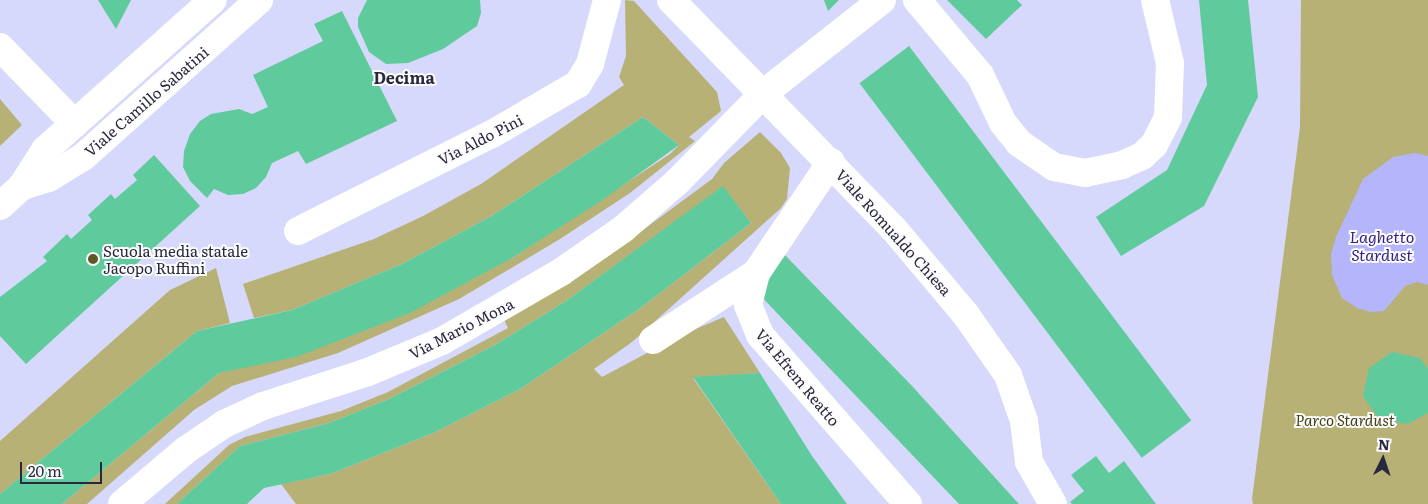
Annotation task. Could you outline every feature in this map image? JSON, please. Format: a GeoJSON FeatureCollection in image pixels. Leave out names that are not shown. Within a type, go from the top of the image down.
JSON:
{"type":"FeatureCollection","features":[{"type":"Feature","properties":{"kind":"street","name":"Viale Camillo Sabatini"},"geometry":{"type":"LineString","coordinates":[[0,206],[22,186],[45,150],[75,124],[187,10],[213,0]]}},
{"type":"Feature","properties":{"kind":"street","name":"Viale Camillo Sabatini"},"geometry":{"type":"LineString","coordinates":[[22,186],[49,178],[83,157],[259,0]]}},
{"type":"Feature","properties":{"kind":"street","name":"Via Aldo Pini"},"geometry":{"type":"LineString","coordinates":[[298,231],[492,134],[578,84],[590,64],[608,0]]}},
{"type":"Feature","properties":{"kind":"street","name":"Viale Romualdo Chiesa"},"geometry":{"type":"LineString","coordinates":[[671,0],[764,93],[934,274],[1004,368],[1020,404],[1028,462],[1053,504]]}},
{"type":"Feature","properties":{"kind":"street","name":"Via Mario Mona"},"geometry":{"type":"LineString","coordinates":[[122,504],[186,450],[224,424],[263,406],[345,380],[434,345],[554,276],[619,233],[656,201],[764,93],[882,0]]}},
{"type":"Feature","properties":{"kind":"street"},"geometry":{"type":"LineString","coordinates":[[917,0],[980,75],[1003,123],[1019,143],[1054,167],[1085,173],[1122,165],[1142,156],[1154,145],[1166,122],[1171,75],[1165,31],[1155,0]]}},
{"type":"Feature","properties":{"kind":"street"},"geometry":{"type":"LineString","coordinates":[[0,47],[75,124]]}},
{"type":"Feature","properties":{"kind":"street","name":"Via Efrem Reatto"},"geometry":{"type":"LineString","coordinates":[[830,162],[756,273],[748,305],[756,329],[908,504]]}},
{"type":"Feature","properties":{"kind":"street"},"geometry":{"type":"LineString","coordinates":[[653,340],[756,273]]}},
{"type":"Feature","properties":{"kind":"green space"},"geometry":{"type":"Polygon","coordinates":[[[625,0],[634,1],[717,92],[721,111],[689,137],[695,141],[630,193],[560,239],[459,299],[338,353],[232,386],[194,410],[87,504],[62,504],[219,373],[512,258],[670,154],[679,145],[643,117],[490,217],[402,264],[292,310],[254,318],[243,284],[374,239],[423,216],[481,184],[624,85],[619,77],[626,56],[625,0]]]}},
{"type":"Feature","properties":{"kind":"green space","name":"Parco Stardust"},"geometry":{"type":"Polygon","coordinates":[[[1301,0],[1428,0],[1428,504],[1253,504],[1252,499],[1300,127],[1301,0]]]}},
{"type":"Feature","properties":{"kind":"green space"},"geometry":{"type":"Polygon","coordinates":[[[0,99],[22,125],[0,146],[0,99]]]}},
{"type":"Feature","properties":{"kind":"green space"},"geometry":{"type":"Polygon","coordinates":[[[760,132],[781,153],[790,168],[787,199],[781,208],[632,342],[594,369],[602,377],[679,336],[724,317],[760,373],[693,378],[781,504],[296,504],[281,484],[330,474],[433,433],[520,389],[639,309],[751,223],[723,187],[566,301],[495,345],[389,399],[329,423],[240,446],[177,504],[165,504],[229,445],[245,437],[341,411],[388,392],[508,328],[504,320],[620,247],[712,179],[724,163],[760,132]]]}},
{"type":"Feature","properties":{"kind":"green space"},"geometry":{"type":"Polygon","coordinates":[[[216,268],[230,323],[197,331],[0,494],[0,441],[170,290],[216,268]]]}},
{"type":"Feature","properties":{"kind":"water","name":"Laghetto Stardust"},"geometry":{"type":"Polygon","coordinates":[[[1415,153],[1428,156],[1428,285],[1417,282],[1405,286],[1384,311],[1371,312],[1357,308],[1342,298],[1332,275],[1331,254],[1336,237],[1363,179],[1393,157],[1415,153]]]}},
{"type":"Feature","properties":{"kind":"building"},"geometry":{"type":"Polygon","coordinates":[[[98,0],[131,0],[116,29],[98,0]]]}},
{"type":"Feature","properties":{"kind":"building"},"geometry":{"type":"Polygon","coordinates":[[[367,0],[480,0],[481,13],[477,26],[443,49],[408,63],[386,64],[369,52],[358,27],[358,18],[367,0]]]}},
{"type":"Feature","properties":{"kind":"building"},"geometry":{"type":"Polygon","coordinates":[[[824,0],[839,0],[828,11],[824,0]]]}},
{"type":"Feature","properties":{"kind":"building"},"geometry":{"type":"Polygon","coordinates":[[[947,0],[1017,0],[1022,5],[986,39],[947,0]]]}},
{"type":"Feature","properties":{"kind":"building"},"geometry":{"type":"Polygon","coordinates":[[[1199,0],[1248,0],[1258,97],[1204,206],[1121,256],[1096,217],[1167,170],[1207,85],[1199,0]]]}},
{"type":"Feature","properties":{"kind":"building"},"geometry":{"type":"Polygon","coordinates":[[[342,11],[397,121],[306,164],[298,151],[272,163],[266,177],[256,188],[243,194],[228,195],[214,189],[207,198],[190,181],[183,167],[184,151],[190,134],[200,121],[211,114],[239,109],[252,114],[268,107],[253,75],[323,41],[314,24],[342,11]]]}},
{"type":"Feature","properties":{"kind":"building"},"geometry":{"type":"Polygon","coordinates":[[[909,46],[1191,421],[1142,458],[859,83],[909,46]]]}},
{"type":"Feature","properties":{"kind":"building"},"geometry":{"type":"Polygon","coordinates":[[[643,117],[679,145],[601,201],[512,258],[410,313],[296,357],[219,373],[62,504],[0,504],[0,494],[197,331],[292,310],[402,264],[490,217],[643,117]]]}},
{"type":"Feature","properties":{"kind":"building","name":"Scuola media statale Jacopo Ruffini"},"geometry":{"type":"Polygon","coordinates":[[[154,155],[200,206],[26,364],[0,336],[0,297],[47,261],[43,257],[67,234],[71,239],[92,220],[88,215],[111,194],[115,199],[137,180],[133,175],[154,155]]]}},
{"type":"Feature","properties":{"kind":"building"},"geometry":{"type":"Polygon","coordinates":[[[723,186],[751,223],[639,309],[520,389],[433,433],[330,474],[264,488],[247,504],[177,504],[240,446],[329,423],[389,399],[495,345],[566,301],[723,186]]]}},
{"type":"Feature","properties":{"kind":"building"},"geometry":{"type":"Polygon","coordinates":[[[782,252],[913,387],[1019,504],[959,504],[759,294],[782,252]]]}},
{"type":"Feature","properties":{"kind":"building"},"geometry":{"type":"Polygon","coordinates":[[[1392,352],[1420,358],[1428,369],[1428,413],[1407,424],[1379,419],[1363,396],[1369,368],[1392,352]]]}},
{"type":"Feature","properties":{"kind":"building"},"geometry":{"type":"Polygon","coordinates":[[[760,373],[812,456],[847,504],[781,504],[693,377],[760,373]]]}},
{"type":"Feature","properties":{"kind":"building"},"geometry":{"type":"Polygon","coordinates":[[[1096,456],[1109,473],[1124,461],[1156,504],[1072,504],[1070,502],[1084,491],[1071,475],[1096,456]]]}},
{"type":"Feature","properties":{"kind":"place","name":"Scuola media statale Jacopo Ruffini"},"geometry":{"type":"Point","coordinates":[93,259]}},
{"type":"Feature","properties":{"kind":"district","name":"Decima"},"geometry":{"type":"Point","coordinates":[404,77]}}]}
